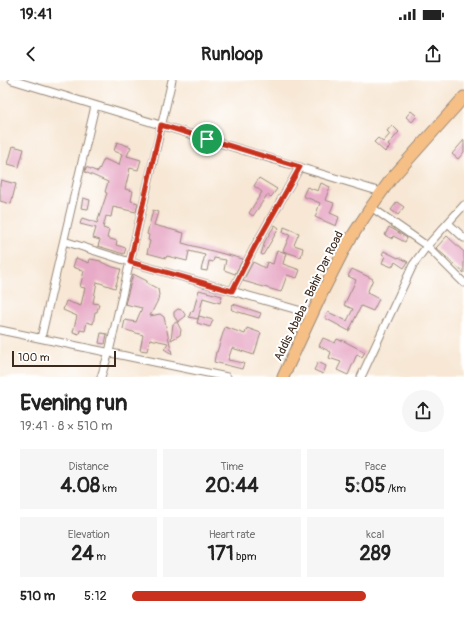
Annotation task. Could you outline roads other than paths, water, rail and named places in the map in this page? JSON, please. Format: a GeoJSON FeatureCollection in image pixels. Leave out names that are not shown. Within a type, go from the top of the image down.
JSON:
{"type":"FeatureCollection","features":[{"type":"Feature","properties":{"kind":"highway","name":"Addis Ababa - Bahir Dar Road"},"geometry":{"type":"LineString","coordinates":[[283,377],[323,291],[347,244],[371,207],[391,179],[464,98]]}},
{"type":"Feature","properties":{"kind":"street"},"geometry":{"type":"LineString","coordinates":[[12,80],[381,192]]}},
{"type":"Feature","properties":{"kind":"street"},"geometry":{"type":"LineString","coordinates":[[101,377],[109,352],[172,80]]}},
{"type":"Feature","properties":{"kind":"street"},"geometry":{"type":"LineString","coordinates":[[41,338],[95,106]]}},
{"type":"Feature","properties":{"kind":"street"},"geometry":{"type":"LineString","coordinates":[[232,291],[255,246],[300,167]]}},
{"type":"Feature","properties":{"kind":"street"},"geometry":{"type":"LineString","coordinates":[[361,377],[413,265],[427,246],[464,205]]}},
{"type":"Feature","properties":{"kind":"street"},"geometry":{"type":"LineString","coordinates":[[371,207],[427,246],[464,283]]}},
{"type":"Feature","properties":{"kind":"street"},"geometry":{"type":"LineString","coordinates":[[448,223],[464,238]]}},
{"type":"Feature","properties":{"kind":"street"},"geometry":{"type":"LineString","coordinates":[[64,241],[130,262],[312,314]]}},
{"type":"Feature","properties":{"kind":"street"},"geometry":{"type":"LineString","coordinates":[[0,330],[109,352],[196,374],[227,377]]}}]}
